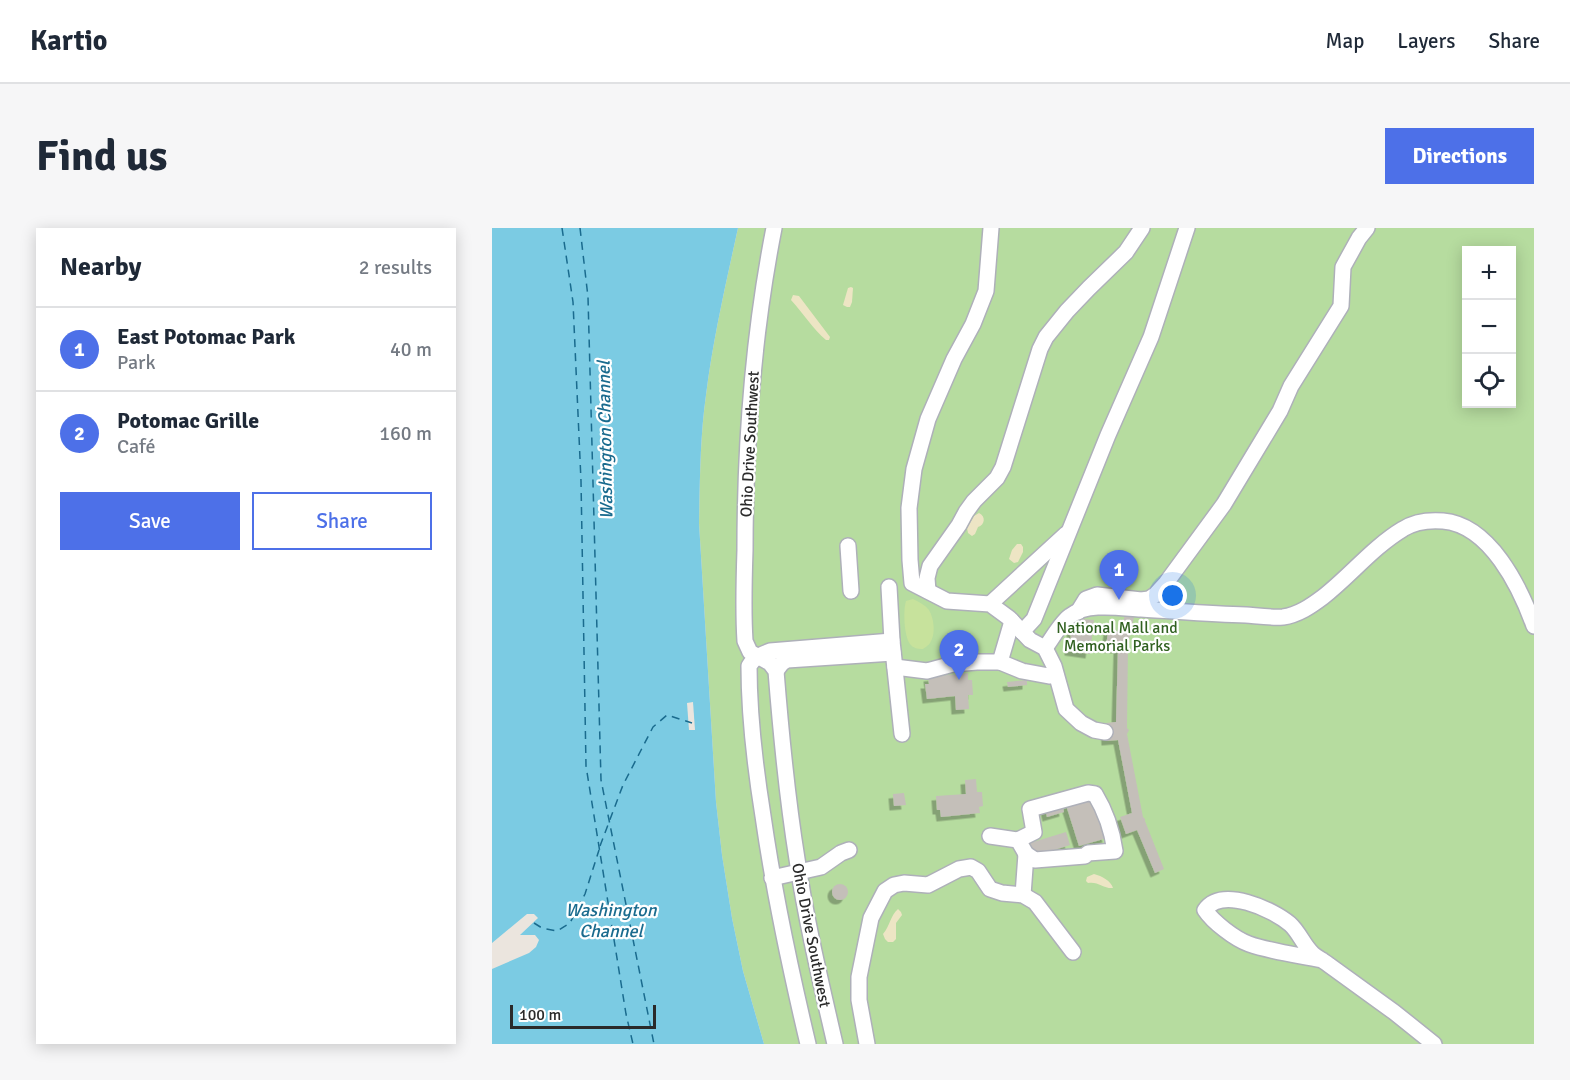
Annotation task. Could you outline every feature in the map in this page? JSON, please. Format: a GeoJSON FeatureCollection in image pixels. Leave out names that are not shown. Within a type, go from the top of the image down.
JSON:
{"type":"FeatureCollection","features":[{"type":"Feature","properties":{"kind":"street","name":"Ohio Drive Southwest"},"geometry":{"type":"LineString","coordinates":[[774,228],[750,394],[746,466],[744,632],[747,648],[757,657],[770,663],[776,671],[784,765],[799,873],[835,1044]]}},
{"type":"Feature","properties":{"kind":"street"},"geometry":{"type":"LineString","coordinates":[[912,583],[909,508],[914,468],[928,419],[986,291],[992,228]]}},
{"type":"Feature","properties":{"kind":"street"},"geometry":{"type":"LineString","coordinates":[[928,591],[927,578],[930,566],[974,501],[997,478],[1003,467],[1040,349],[1046,337],[1067,311],[1126,252],[1142,228]]}},
{"type":"Feature","properties":{"kind":"street"},"geometry":{"type":"LineString","coordinates":[[1000,662],[1017,627],[1034,619],[1133,375],[1151,337],[1187,228]]}},
{"type":"Feature","properties":{"kind":"street"},"geometry":{"type":"LineString","coordinates":[[1078,612],[1086,598],[1097,595],[1149,599],[1166,584],[1224,504],[1280,411],[1291,386],[1341,306],[1343,267],[1366,228]]}},
{"type":"Feature","properties":{"kind":"street"},"geometry":{"type":"LineString","coordinates":[[1045,648],[1070,615],[1085,609],[1104,607],[1283,617],[1300,612],[1333,589],[1404,528],[1424,522],[1445,521],[1465,528],[1484,541],[1504,564],[1525,601],[1534,626]]}},
{"type":"Feature","properties":{"kind":"street"},"geometry":{"type":"LineString","coordinates":[[990,604],[1068,532]]}},
{"type":"Feature","properties":{"kind":"street"},"geometry":{"type":"LineString","coordinates":[[848,546],[851,591]]}},
{"type":"Feature","properties":{"kind":"street"},"geometry":{"type":"LineString","coordinates":[[902,734],[889,589],[912,583],[947,601],[990,604],[1029,640],[1045,648],[1054,666],[1066,709],[1087,727],[1105,732]]}},
{"type":"Feature","properties":{"kind":"street"},"geometry":{"type":"LineString","coordinates":[[757,657],[770,651],[894,654],[927,671],[953,664],[1000,662],[1022,671],[1049,676],[1056,675]]}},
{"type":"Feature","properties":{"kind":"street"},"geometry":{"type":"LineString","coordinates":[[776,671],[787,660],[894,654]]}},
{"type":"Feature","properties":{"kind":"street","name":"Ohio Drive Southwest"},"geometry":{"type":"LineString","coordinates":[[757,657],[749,666],[756,768],[772,878],[808,1044]]}},
{"type":"Feature","properties":{"kind":"street"},"geometry":{"type":"LineString","coordinates":[[990,836],[1018,840],[1034,832],[1030,809],[1088,793],[1095,794],[1103,807],[1113,834],[1115,851],[1035,860],[1026,854],[1018,840]]}},
{"type":"Feature","properties":{"kind":"street"},"geometry":{"type":"LineString","coordinates":[[772,878],[821,867],[849,850]]}},
{"type":"Feature","properties":{"kind":"street"},"geometry":{"type":"LineString","coordinates":[[1023,895],[1026,854]]}},
{"type":"Feature","properties":{"kind":"street"},"geometry":{"type":"LineString","coordinates":[[867,1044],[859,1000],[859,977],[871,918],[885,891],[894,885],[904,883],[928,885],[959,869],[971,867],[978,871],[990,889],[1023,895],[1035,902],[1072,952]]}},
{"type":"Feature","properties":{"kind":"street"},"geometry":{"type":"LineString","coordinates":[[1322,960],[1246,943],[1221,926],[1205,910],[1209,904],[1223,899],[1242,901],[1260,907],[1292,926],[1313,954],[1322,960],[1394,1012],[1434,1044]]}},
{"type":"Feature","properties":{"kind":"green space","name":"National Mall and Memorial Parks"},"geometry":{"type":"Polygon","coordinates":[[[738,228],[1534,228],[1534,1044],[764,1044],[743,971],[732,918],[716,802],[699,523],[701,443],[716,332],[738,228]]]}},
{"type":"Feature","properties":{"kind":"green space"},"geometry":{"type":"Polygon","coordinates":[[[913,599],[929,610],[933,622],[932,640],[923,649],[912,646],[906,635],[905,605],[906,601],[913,599]]]}},
{"type":"Feature","properties":{"kind":"sand"},"geometry":{"type":"Polygon","coordinates":[[[848,288],[853,288],[852,302],[850,307],[847,307],[843,305],[848,288]]]}},
{"type":"Feature","properties":{"kind":"sand"},"geometry":{"type":"Polygon","coordinates":[[[793,295],[799,296],[830,337],[829,340],[817,331],[791,300],[793,295]]]}},
{"type":"Feature","properties":{"kind":"sand"},"geometry":{"type":"Polygon","coordinates":[[[979,513],[984,518],[983,522],[972,536],[968,533],[967,528],[974,516],[979,513]]]}},
{"type":"Feature","properties":{"kind":"sand"},"geometry":{"type":"Polygon","coordinates":[[[1017,544],[1021,544],[1023,552],[1018,562],[1014,563],[1009,559],[1017,544]]]}},
{"type":"Feature","properties":{"kind":"sand"},"geometry":{"type":"Polygon","coordinates":[[[1115,557],[1118,563],[1114,576],[1110,578],[1106,576],[1106,569],[1111,558],[1115,557]]]}},
{"type":"Feature","properties":{"kind":"sand"},"geometry":{"type":"Polygon","coordinates":[[[1094,874],[1106,879],[1113,888],[1088,883],[1087,877],[1094,874]]]}},
{"type":"Feature","properties":{"kind":"sand"},"geometry":{"type":"Polygon","coordinates":[[[898,909],[902,915],[896,923],[896,939],[888,942],[883,934],[898,909]]]}},
{"type":"Feature","properties":{"kind":"water","name":"Washington Channel"},"geometry":{"type":"Polygon","coordinates":[[[492,228],[738,228],[716,332],[706,395],[701,443],[699,523],[716,802],[722,855],[743,971],[764,1044],[492,1044],[492,228]]]}},
{"type":"Feature","properties":{"kind":"pier"},"geometry":{"type":"Polygon","coordinates":[[[693,702],[695,730],[689,730],[687,703],[693,702]]]}},
{"type":"Feature","properties":{"kind":"pier"},"geometry":{"type":"Polygon","coordinates":[[[527,914],[534,914],[538,918],[520,935],[535,935],[539,940],[536,947],[529,953],[492,969],[492,943],[527,914]]]}},
{"type":"Feature","properties":{"kind":"building"},"geometry":{"type":"Polygon","coordinates":[[[1125,615],[1134,617],[1128,644],[1127,728],[1129,730],[1127,734],[1143,817],[1164,869],[1155,873],[1137,830],[1126,834],[1120,817],[1132,813],[1118,740],[1106,741],[1105,723],[1116,722],[1118,649],[1106,648],[1108,630],[1120,632],[1125,615]]]}},
{"type":"Feature","properties":{"kind":"building"},"geometry":{"type":"Polygon","coordinates":[[[1073,618],[1094,620],[1090,654],[1069,651],[1073,618]]]}},
{"type":"Feature","properties":{"kind":"building"},"geometry":{"type":"Polygon","coordinates":[[[968,673],[968,680],[972,680],[973,695],[968,695],[969,709],[956,710],[955,696],[927,699],[925,684],[929,684],[928,677],[968,673]]]}},
{"type":"Feature","properties":{"kind":"building"},"geometry":{"type":"Polygon","coordinates":[[[1027,680],[1027,685],[1008,687],[1007,682],[1027,680]]]}},
{"type":"Feature","properties":{"kind":"building"},"geometry":{"type":"Polygon","coordinates":[[[976,779],[977,792],[982,792],[983,806],[979,807],[980,813],[941,817],[940,810],[937,810],[936,796],[966,794],[965,780],[976,779]]]}},
{"type":"Feature","properties":{"kind":"building"},"geometry":{"type":"Polygon","coordinates":[[[904,793],[906,805],[894,806],[893,794],[904,793]]]}},
{"type":"Feature","properties":{"kind":"building"},"geometry":{"type":"Polygon","coordinates":[[[1094,796],[1107,838],[1079,846],[1066,805],[1094,796]]]}},
{"type":"Feature","properties":{"kind":"building"},"geometry":{"type":"Polygon","coordinates":[[[1062,803],[1064,812],[1047,817],[1045,808],[1062,803]]]}},
{"type":"Feature","properties":{"kind":"building"},"geometry":{"type":"Polygon","coordinates":[[[1066,832],[1070,845],[1035,856],[1030,843],[1066,832]]]}},
{"type":"Feature","properties":{"kind":"building"},"geometry":{"type":"Polygon","coordinates":[[[840,884],[846,886],[848,892],[846,898],[840,900],[834,898],[832,892],[834,886],[840,884]]]}},
{"type":"Feature","properties":{"kind":"ferry route"},"geometry":{"type":"LineString","coordinates":[[562,228],[573,302],[581,481],[586,766],[626,1014],[633,1044]]}},
{"type":"Feature","properties":{"kind":"ferry route"},"geometry":{"type":"LineString","coordinates":[[580,228],[588,297],[601,780],[654,1044]]}},
{"type":"Feature","properties":{"kind":"ferry route"},"geometry":{"type":"LineString","coordinates":[[600,846],[623,785],[653,727],[667,715],[692,723]]}},
{"type":"Feature","properties":{"kind":"ferry route"},"geometry":{"type":"LineString","coordinates":[[534,923],[542,928],[557,931],[570,923],[585,894],[599,850]]}},
{"type":"Feature","properties":{"kind":"place","name":"East Potomac Park"},"geometry":{"type":"Point","coordinates":[1119,600]}},
{"type":"Feature","properties":{"kind":"place","name":"Potomac Grille"},"geometry":{"type":"Point","coordinates":[959,680]}}]}
